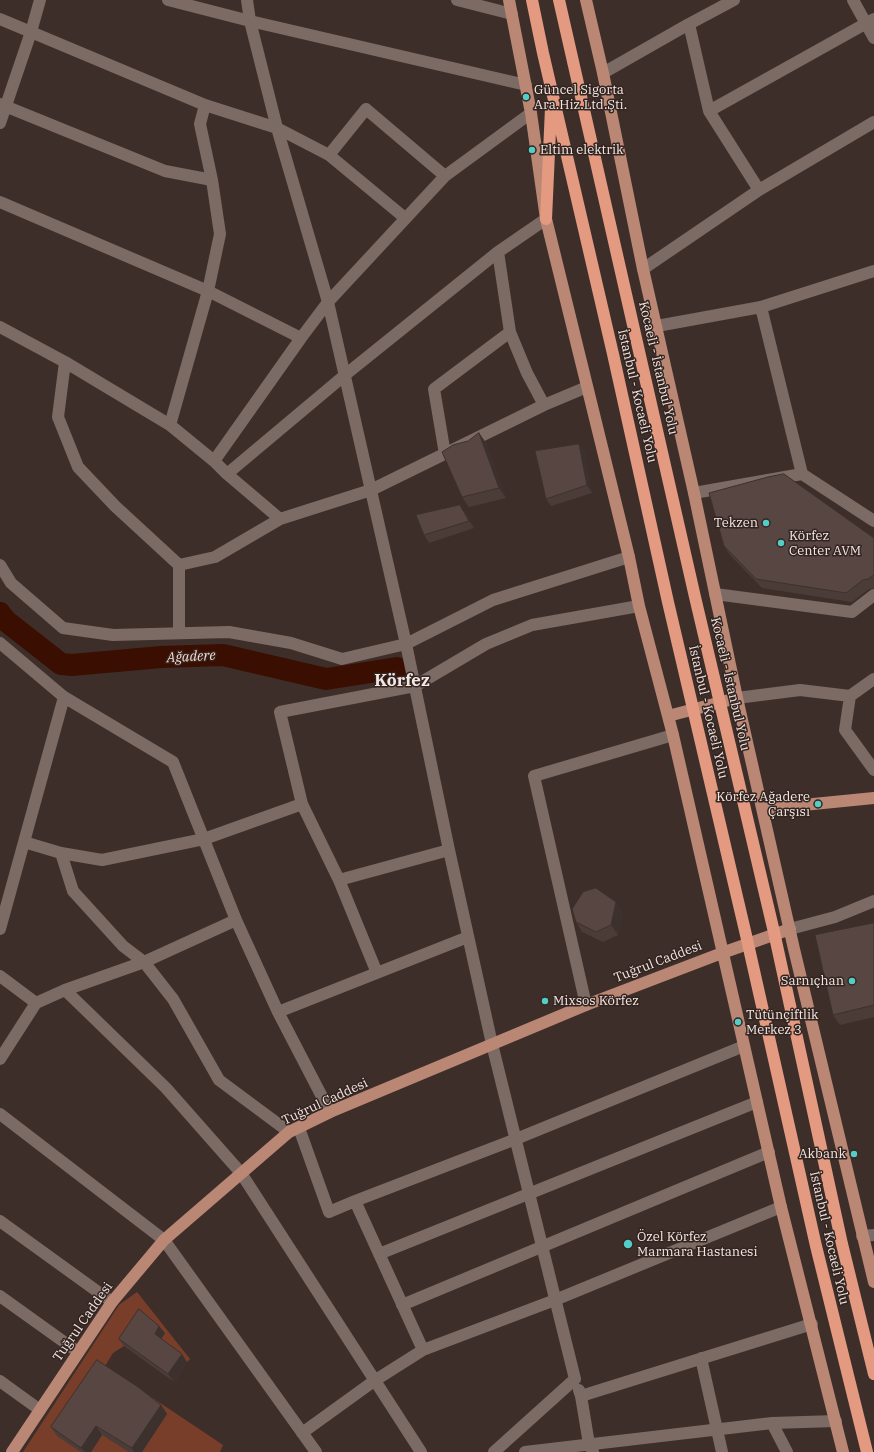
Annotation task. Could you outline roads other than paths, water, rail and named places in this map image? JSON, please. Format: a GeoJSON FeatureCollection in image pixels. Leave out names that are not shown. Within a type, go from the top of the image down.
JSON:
{"type":"FeatureCollection","features":[{"type":"Feature","properties":{"kind":"highway","name":"İstanbul - Kocaeli Yolu"},"geometry":{"type":"LineString","coordinates":[[532,0],[816,1246],[867,1452]]}},
{"type":"Feature","properties":{"kind":"highway","name":"Kocaeli - İstanbul Yolu"},"geometry":{"type":"LineString","coordinates":[[559,0],[695,596],[772,924],[842,1244],[874,1374]]}},
{"type":"Feature","properties":{"kind":"highway"},"geometry":{"type":"LineString","coordinates":[[567,0],[572,58]]}},
{"type":"Feature","properties":{"kind":"highway"},"geometry":{"type":"LineString","coordinates":[[546,219],[552,93]]}},
{"type":"Feature","properties":{"kind":"main road"},"geometry":{"type":"LineString","coordinates":[[509,0],[531,113],[546,219],[629,556],[639,606],[673,735],[781,1207],[812,1324],[843,1452]]}},
{"type":"Feature","properties":{"kind":"main road"},"geometry":{"type":"LineString","coordinates":[[586,0],[694,493],[737,698],[794,948],[868,1236],[874,1282]]}},
{"type":"Feature","properties":{"kind":"main road"},"geometry":{"type":"LineString","coordinates":[[668,716],[737,698]]}},
{"type":"Feature","properties":{"kind":"main road"},"geometry":{"type":"LineString","coordinates":[[763,809],[874,798]]}},
{"type":"Feature","properties":{"kind":"main road","name":"Tuğrul Caddesi"},"geometry":{"type":"LineString","coordinates":[[12,1452],[112,1302],[164,1240],[241,1173],[294,1130],[330,1112],[586,1005],[722,953],[790,929]]}},
{"type":"Feature","properties":{"kind":"main road"},"geometry":{"type":"LineString","coordinates":[[727,971],[732,959],[737,954],[780,939],[794,948]]}},
{"type":"Feature","properties":{"kind":"street"},"geometry":{"type":"LineString","coordinates":[[0,123],[3,105],[31,32],[40,0]]}},
{"type":"Feature","properties":{"kind":"street"},"geometry":{"type":"LineString","coordinates":[[168,0],[250,22],[526,85]]}},
{"type":"Feature","properties":{"kind":"street"},"geometry":{"type":"LineString","coordinates":[[246,0],[250,22],[277,128],[328,302],[406,644],[449,850],[492,1044],[555,1300],[575,1379],[581,1396],[591,1448]]}},
{"type":"Feature","properties":{"kind":"street"},"geometry":{"type":"LineString","coordinates":[[457,0],[512,14]]}},
{"type":"Feature","properties":{"kind":"street"},"geometry":{"type":"LineString","coordinates":[[853,0],[870,22],[874,38]]}},
{"type":"Feature","properties":{"kind":"street"},"geometry":{"type":"LineString","coordinates":[[603,73],[732,1]]}},
{"type":"Feature","properties":{"kind":"street"},"geometry":{"type":"LineString","coordinates":[[0,19],[206,105],[277,128],[329,155],[405,218]]}},
{"type":"Feature","properties":{"kind":"street"},"geometry":{"type":"LineString","coordinates":[[709,111],[870,22]]}},
{"type":"Feature","properties":{"kind":"street"},"geometry":{"type":"LineString","coordinates":[[689,24],[709,111],[759,190]]}},
{"type":"Feature","properties":{"kind":"street"},"geometry":{"type":"LineString","coordinates":[[3,105],[165,171],[212,180]]}},
{"type":"Feature","properties":{"kind":"street"},"geometry":{"type":"LineString","coordinates":[[170,425],[208,291],[220,234],[212,180],[200,124],[206,105]]}},
{"type":"Feature","properties":{"kind":"street"},"geometry":{"type":"LineString","coordinates":[[329,155],[366,109],[445,176]]}},
{"type":"Feature","properties":{"kind":"street"},"geometry":{"type":"LineString","coordinates":[[214,461],[328,302],[445,176],[531,113]]}},
{"type":"Feature","properties":{"kind":"street"},"geometry":{"type":"LineString","coordinates":[[644,269],[759,190],[874,122]]}},
{"type":"Feature","properties":{"kind":"street"},"geometry":{"type":"LineString","coordinates":[[0,202],[208,291],[301,338]]}},
{"type":"Feature","properties":{"kind":"street"},"geometry":{"type":"LineString","coordinates":[[227,474],[345,375],[498,252],[546,219]]}},
{"type":"Feature","properties":{"kind":"street"},"geometry":{"type":"LineString","coordinates":[[498,252],[510,332],[527,372],[544,405]]}},
{"type":"Feature","properties":{"kind":"street"},"geometry":{"type":"LineString","coordinates":[[657,326],[761,307],[874,271]]}},
{"type":"Feature","properties":{"kind":"street"},"geometry":{"type":"LineString","coordinates":[[761,307],[802,474],[874,521]]}},
{"type":"Feature","properties":{"kind":"street"},"geometry":{"type":"LineString","coordinates":[[0,327],[65,362],[170,425],[214,461],[280,519]]}},
{"type":"Feature","properties":{"kind":"street"},"geometry":{"type":"LineString","coordinates":[[445,454],[434,389],[510,332]]}},
{"type":"Feature","properties":{"kind":"street"},"geometry":{"type":"LineString","coordinates":[[65,362],[58,417],[78,467],[114,506],[179,565],[179,633]]}},
{"type":"Feature","properties":{"kind":"street"},"geometry":{"type":"LineString","coordinates":[[179,565],[215,557],[280,519],[371,490],[544,405],[587,387]]}},
{"type":"Feature","properties":{"kind":"street"},"geometry":{"type":"LineString","coordinates":[[694,493],[802,474]]}},
{"type":"Feature","properties":{"kind":"street"},"geometry":{"type":"LineString","coordinates":[[0,565],[11,583],[64,628],[113,635],[229,632],[291,644],[342,659],[406,644],[493,600],[629,556]]}},
{"type":"Feature","properties":{"kind":"street"},"geometry":{"type":"LineString","coordinates":[[715,594],[852,612],[874,595]]}},
{"type":"Feature","properties":{"kind":"street"},"geometry":{"type":"LineString","coordinates":[[377,973],[339,880],[302,804],[280,712],[415,686],[486,644],[532,625],[639,606]]}},
{"type":"Feature","properties":{"kind":"street"},"geometry":{"type":"LineString","coordinates":[[0,643],[64,698],[173,762],[236,920],[278,1012],[330,1112]]}},
{"type":"Feature","properties":{"kind":"street"},"geometry":{"type":"LineString","coordinates":[[737,698],[800,690],[850,696],[874,679]]}},
{"type":"Feature","properties":{"kind":"street"},"geometry":{"type":"LineString","coordinates":[[850,696],[845,730],[874,770]]}},
{"type":"Feature","properties":{"kind":"street"},"geometry":{"type":"LineString","coordinates":[[0,929],[64,698]]}},
{"type":"Feature","properties":{"kind":"street"},"geometry":{"type":"LineString","coordinates":[[586,1005],[534,776],[673,735]]}},
{"type":"Feature","properties":{"kind":"street"},"geometry":{"type":"LineString","coordinates":[[24,842],[62,853],[102,860],[204,839],[302,804]]}},
{"type":"Feature","properties":{"kind":"street"},"geometry":{"type":"LineString","coordinates":[[339,880],[449,850]]}},
{"type":"Feature","properties":{"kind":"street"},"geometry":{"type":"LineString","coordinates":[[62,853],[73,891],[123,946],[144,962],[173,999],[219,1080],[294,1130],[329,1212],[516,1139],[744,1046]]}},
{"type":"Feature","properties":{"kind":"street"},"geometry":{"type":"LineString","coordinates":[[790,929],[835,918],[874,901]]}},
{"type":"Feature","properties":{"kind":"street"},"geometry":{"type":"LineString","coordinates":[[0,1058],[36,1003],[66,990],[144,962],[236,920]]}},
{"type":"Feature","properties":{"kind":"street"},"geometry":{"type":"LineString","coordinates":[[278,1012],[468,937]]}},
{"type":"Feature","properties":{"kind":"street"},"geometry":{"type":"LineString","coordinates":[[0,976],[36,1003]]}},
{"type":"Feature","properties":{"kind":"street"},"geometry":{"type":"LineString","coordinates":[[66,990],[166,1088],[241,1173],[421,1452]]}},
{"type":"Feature","properties":{"kind":"street"},"geometry":{"type":"LineString","coordinates":[[380,1254],[757,1102]]}},
{"type":"Feature","properties":{"kind":"street"},"geometry":{"type":"LineString","coordinates":[[0,1114],[164,1240],[316,1452]]}},
{"type":"Feature","properties":{"kind":"street"},"geometry":{"type":"LineString","coordinates":[[402,1305],[769,1152]]}},
{"type":"Feature","properties":{"kind":"street"},"geometry":{"type":"LineString","coordinates":[[355,1202],[423,1350]]}},
{"type":"Feature","properties":{"kind":"street"},"geometry":{"type":"LineString","coordinates":[[302,1433],[374,1380],[423,1350],[555,1300],[781,1207]]}},
{"type":"Feature","properties":{"kind":"street"},"geometry":{"type":"LineString","coordinates":[[0,1221],[112,1302]]}},
{"type":"Feature","properties":{"kind":"street"},"geometry":{"type":"LineString","coordinates":[[0,1296],[78,1352]]}},
{"type":"Feature","properties":{"kind":"street"},"geometry":{"type":"LineString","coordinates":[[581,1396],[812,1324]]}},
{"type":"Feature","properties":{"kind":"street"},"geometry":{"type":"LineString","coordinates":[[701,1358],[722,1452]]}},
{"type":"Feature","properties":{"kind":"street"},"geometry":{"type":"LineString","coordinates":[[494,1452],[575,1379]]}},
{"type":"Feature","properties":{"kind":"street"},"geometry":{"type":"LineString","coordinates":[[0,1381],[40,1410]]}},
{"type":"Feature","properties":{"kind":"street"},"geometry":{"type":"LineString","coordinates":[[525,1452],[591,1448],[772,1423],[836,1421]]}},
{"type":"Feature","properties":{"kind":"street"},"geometry":{"type":"LineString","coordinates":[[772,1423],[787,1452]]}},
{"type":"Feature","properties":{"kind":"waterway","name":"Ağadere"},"geometry":{"type":"LineString","coordinates":[[0,613],[6,621],[61,664],[72,665],[161,657],[223,655],[326,679],[397,668]]}},
{"type":"Feature","properties":{"kind":"place","name":"Güncel Sigorta Ara.Hiz.Ltd.Şti."},"geometry":{"type":"Point","coordinates":[526,97]}},
{"type":"Feature","properties":{"kind":"place","name":"Eltim elektrik"},"geometry":{"type":"Point","coordinates":[532,150]}},
{"type":"Feature","properties":{"kind":"place","name":"Tekzen"},"geometry":{"type":"Point","coordinates":[766,523]}},
{"type":"Feature","properties":{"kind":"place","name":"Körfez Center AVM"},"geometry":{"type":"Point","coordinates":[781,543]}},
{"type":"Feature","properties":{"kind":"place","name":"Körfez Ağadere Çarşısı"},"geometry":{"type":"Point","coordinates":[818,804]}},
{"type":"Feature","properties":{"kind":"place","name":"Sarnıçhan"},"geometry":{"type":"Point","coordinates":[852,981]}},
{"type":"Feature","properties":{"kind":"place","name":"Mixsos Körfez"},"geometry":{"type":"Point","coordinates":[545,1001]}},
{"type":"Feature","properties":{"kind":"place","name":"Tütünçiftlik Merkez 3"},"geometry":{"type":"Point","coordinates":[738,1022]}},
{"type":"Feature","properties":{"kind":"place","name":"Akbank"},"geometry":{"type":"Point","coordinates":[854,1154]}},
{"type":"Feature","properties":{"kind":"place","name":"Özel Körfez Marmara Hastanesi"},"geometry":{"type":"Point","coordinates":[628,1244]}},
{"type":"Feature","properties":{"kind":"district","name":"Körfez"},"geometry":{"type":"Point","coordinates":[402,681]}}]}
